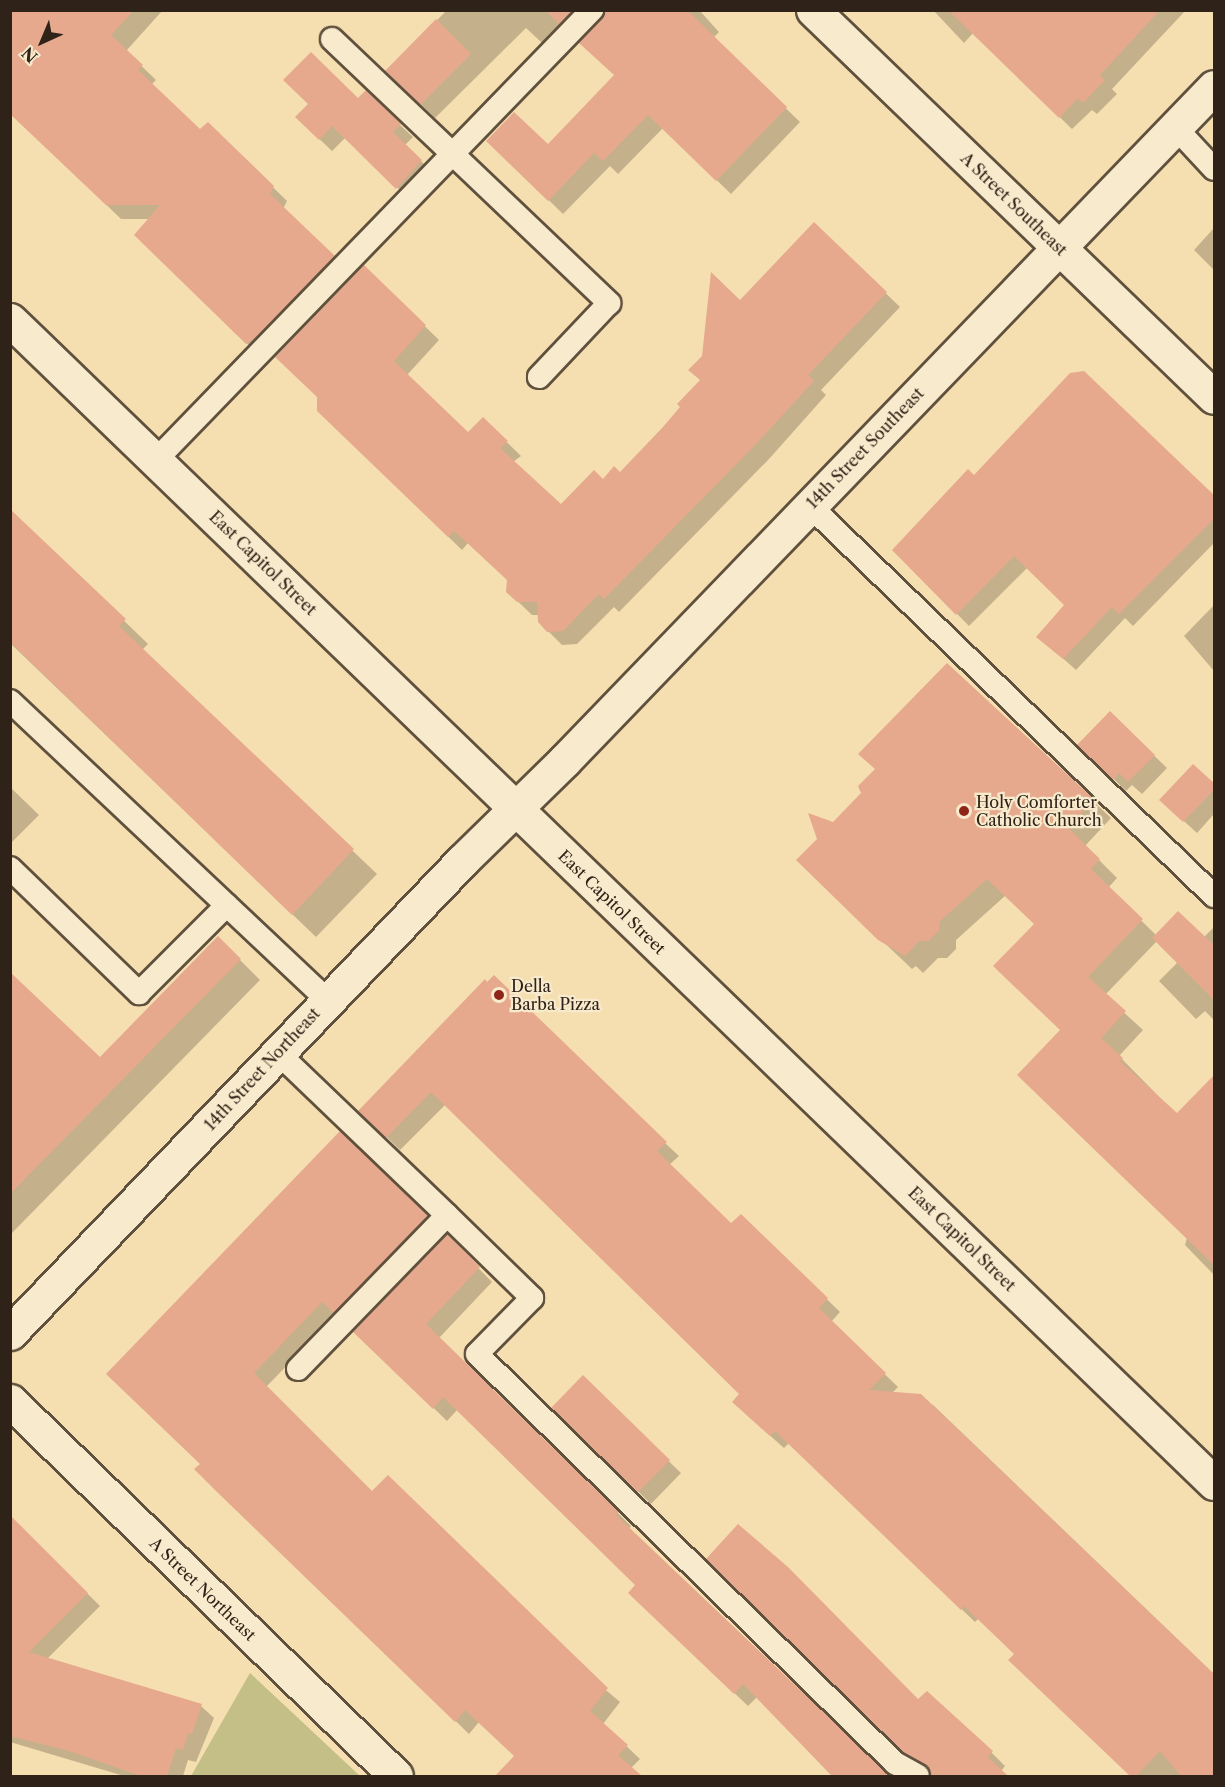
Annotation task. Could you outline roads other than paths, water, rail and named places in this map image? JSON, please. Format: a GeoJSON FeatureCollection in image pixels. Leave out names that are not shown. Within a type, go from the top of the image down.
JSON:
{"type":"FeatureCollection","features":[{"type":"Feature","properties":{"kind":"street","name":"A Street Southeast"},"geometry":{"type":"LineString","coordinates":[[813,10],[1215,397]]}},
{"type":"Feature","properties":{"kind":"street","name":"14th Street Southeast"},"geometry":{"type":"LineString","coordinates":[[516,809],[1215,87]]}},
{"type":"Feature","properties":{"kind":"street","name":"East Capitol Street"},"geometry":{"type":"LineString","coordinates":[[10,320],[1215,1483]]}},
{"type":"Feature","properties":{"kind":"street","name":"14th Street Northeast"},"geometry":{"type":"LineString","coordinates":[[10,1333],[327,1000],[516,809]]}},
{"type":"Feature","properties":{"kind":"street","name":"A Street Northeast"},"geometry":{"type":"LineString","coordinates":[[10,1401],[396,1776]]}},
{"type":"Feature","properties":{"kind":"lane"},"geometry":{"type":"LineString","coordinates":[[156,460],[592,10]]}},
{"type":"Feature","properties":{"kind":"lane"},"geometry":{"type":"LineString","coordinates":[[332,39],[609,303],[539,378]]}},
{"type":"Feature","properties":{"kind":"lane"},"geometry":{"type":"LineString","coordinates":[[1175,128],[1215,169]]}},
{"type":"Feature","properties":{"kind":"lane"},"geometry":{"type":"LineString","coordinates":[[809,505],[1215,896]]}},
{"type":"Feature","properties":{"kind":"lane"},"geometry":{"type":"LineString","coordinates":[[10,701],[327,1000]]}},
{"type":"Feature","properties":{"kind":"lane"},"geometry":{"type":"LineString","coordinates":[[10,868],[139,993],[227,905]]}},
{"type":"Feature","properties":{"kind":"lane"},"geometry":{"type":"LineString","coordinates":[[278,1053],[532,1298],[477,1354],[895,1763],[918,1776]]}},
{"type":"Feature","properties":{"kind":"lane"},"geometry":{"type":"LineString","coordinates":[[298,1369],[447,1215]]}},
{"type":"Feature","properties":{"kind":"place","name":"Holy Comforter Catholic Church"},"geometry":{"type":"Point","coordinates":[964,811]}},
{"type":"Feature","properties":{"kind":"place","name":"Della Barba Pizza"},"geometry":{"type":"Point","coordinates":[499,995]}}]}
